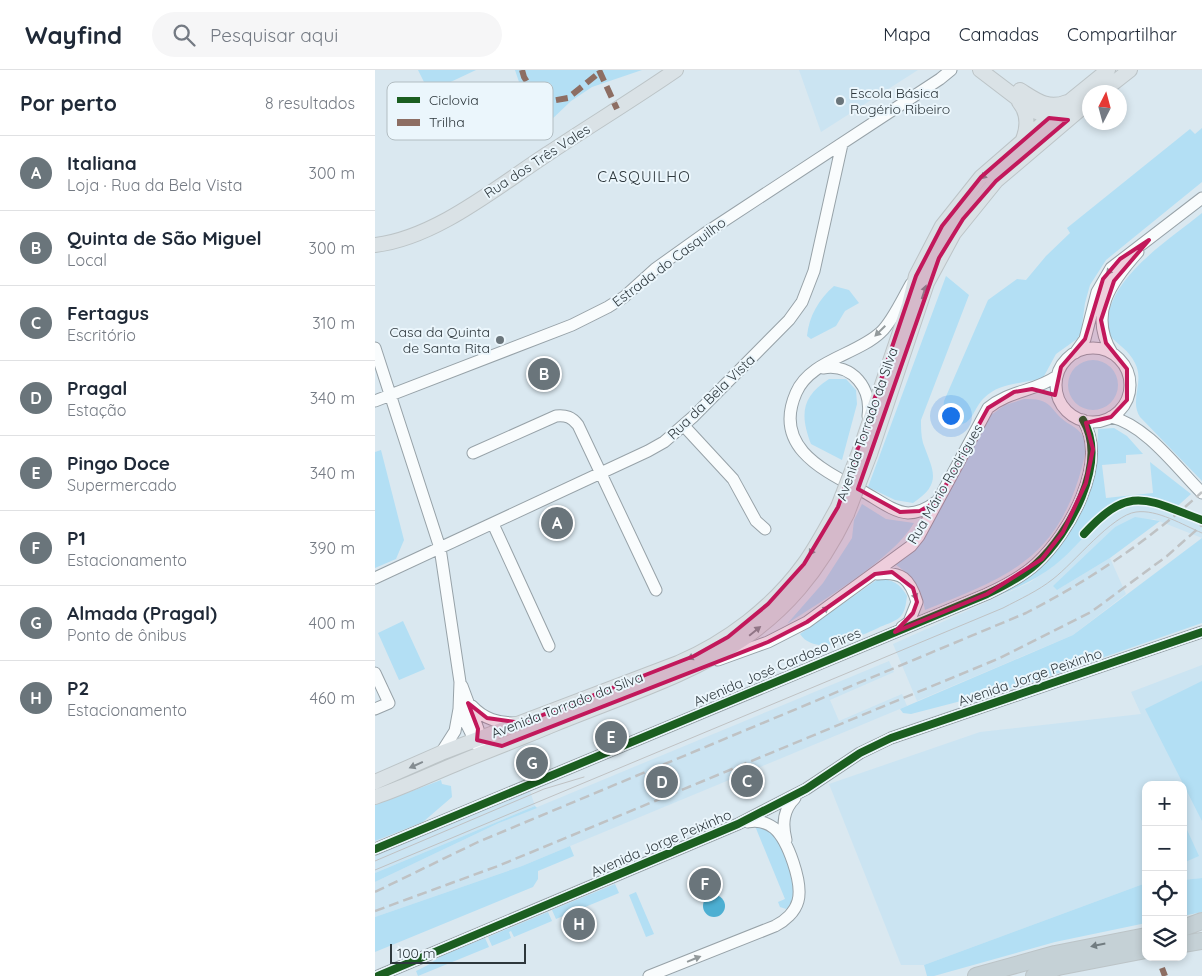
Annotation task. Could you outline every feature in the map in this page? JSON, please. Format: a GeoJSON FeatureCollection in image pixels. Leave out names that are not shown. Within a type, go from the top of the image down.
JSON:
{"type":"FeatureCollection","features":[{"type":"Feature","properties":{"kind":"highway"},"geometry":{"type":"LineString","coordinates":[[1187,927],[1202,921]]}},
{"type":"Feature","properties":{"kind":"highway"},"geometry":{"type":"LineString","coordinates":[[1187,929],[1202,927]]}},
{"type":"Feature","properties":{"kind":"highway"},"geometry":{"type":"LineString","coordinates":[[976,976],[1055,954],[1142,937]]}},
{"type":"Feature","properties":{"kind":"highway"},"geometry":{"type":"LineString","coordinates":[[1187,943],[1202,941]]}},
{"type":"Feature","properties":{"kind":"highway"},"geometry":{"type":"LineString","coordinates":[[1187,952],[1202,950]]}},
{"type":"Feature","properties":{"kind":"highway"},"geometry":{"type":"LineString","coordinates":[[1034,976],[1058,967],[1142,951]]}},
{"type":"Feature","properties":{"kind":"highway"},"geometry":{"type":"LineString","coordinates":[[1058,976],[1142,959]]}},
{"type":"Feature","properties":{"kind":"main road","name":"Rua dos Três Vales"},"geometry":{"type":"LineString","coordinates":[[375,255],[391,243],[436,224],[468,206],[676,70]]}},
{"type":"Feature","properties":{"kind":"main road"},"geometry":{"type":"LineString","coordinates":[[980,70],[1037,113],[1049,118],[1068,120]]}},
{"type":"Feature","properties":{"kind":"main road"},"geometry":{"type":"LineString","coordinates":[[990,70],[1042,104],[1055,106],[1069,101]]}},
{"type":"Feature","properties":{"kind":"main road","name":"Avenida Torrado da Silva"},"geometry":{"type":"LineString","coordinates":[[865,452],[866,429],[909,305],[916,276],[943,226],[975,185],[1049,118],[1108,70]]}},
{"type":"Feature","properties":{"kind":"main road"},"geometry":{"type":"LineString","coordinates":[[1111,85],[1130,70]]}},
{"type":"Feature","properties":{"kind":"main road"},"geometry":{"type":"LineString","coordinates":[[1003,88],[1020,104],[1026,114],[1026,130],[1022,142]]}},
{"type":"Feature","properties":{"kind":"main road"},"geometry":{"type":"LineString","coordinates":[[996,181],[1008,164],[1045,129],[1049,118],[1042,104]]}},
{"type":"Feature","properties":{"kind":"main road","name":"Avenida Torrado da Silva"},"geometry":{"type":"LineString","coordinates":[[375,797],[659,684],[699,666],[745,638],[788,602],[825,554],[843,511],[927,283],[954,233],[996,181],[1082,108]]}},
{"type":"Feature","properties":{"kind":"main road","name":"Rua dos Três Vales"},"geometry":{"type":"LineString","coordinates":[[375,244],[391,243]]}},
{"type":"Feature","properties":{"kind":"main road","name":"Avenida Torrado da Silva"},"geometry":{"type":"LineString","coordinates":[[375,782],[441,753],[678,663],[728,637],[768,604],[804,564],[843,511]]}},
{"type":"Feature","properties":{"kind":"street","name":"Estrada do Casquilho"},"geometry":{"type":"LineString","coordinates":[[375,401],[572,325],[607,307],[624,297],[655,269],[704,234],[940,80],[951,70]]}},
{"type":"Feature","properties":{"kind":"street","name":"Rua da Bela Vista"},"geometry":{"type":"LineString","coordinates":[[375,578],[656,447],[684,426],[789,320],[802,302],[814,271],[842,144]]}},
{"type":"Feature","properties":{"kind":"street"},"geometry":{"type":"LineString","coordinates":[[1149,240],[1119,274],[1105,300],[1101,320],[1102,332],[1112,353],[1127,369],[1130,385],[1127,400],[1121,410],[1111,417],[1093,422],[1083,420],[1065,409],[1060,400],[1056,384],[1057,376],[1067,359],[1075,353],[1085,339],[1093,302],[1103,279],[1120,259],[1149,240],[1202,198]]}},
{"type":"Feature","properties":{"kind":"street"},"geometry":{"type":"LineString","coordinates":[[916,276],[882,332],[853,351],[826,364],[809,377],[796,392],[790,425],[795,441],[805,455],[824,470],[900,512],[920,511],[937,501]]}},
{"type":"Feature","properties":{"kind":"street"},"geometry":{"type":"LineString","coordinates":[[375,348],[440,548],[467,730],[477,740]]}},
{"type":"Feature","properties":{"kind":"street"},"geometry":{"type":"LineString","coordinates":[[1075,353],[1094,348],[1112,353]]}},
{"type":"Feature","properties":{"kind":"street"},"geometry":{"type":"LineString","coordinates":[[809,377],[824,368],[836,367],[851,373],[863,383],[870,402],[866,429]]}},
{"type":"Feature","properties":{"kind":"street","name":"Rua Mário Rodrigues"},"geometry":{"type":"LineString","coordinates":[[699,666],[768,642],[807,622],[911,546],[988,408],[999,398],[1014,392],[1032,389],[1057,376]]}},
{"type":"Feature","properties":{"kind":"street"},"geometry":{"type":"LineString","coordinates":[[1032,389],[1049,393],[1060,400]]}},
{"type":"Feature","properties":{"kind":"street"},"geometry":{"type":"LineString","coordinates":[[1127,400],[1133,419],[1142,433]]}},
{"type":"Feature","properties":{"kind":"street"},"geometry":{"type":"LineString","coordinates":[[473,453],[556,416],[573,418],[656,590]]}},
{"type":"Feature","properties":{"kind":"street"},"geometry":{"type":"LineString","coordinates":[[1111,417],[1129,423],[1142,433],[1202,493]]}},
{"type":"Feature","properties":{"kind":"street","name":"Avenida José Cardoso Pires"},"geometry":{"type":"LineString","coordinates":[[375,849],[1006,585],[1035,566],[1063,532],[1076,509],[1090,468],[1092,440],[1083,420]]}},
{"type":"Feature","properties":{"kind":"street"},"geometry":{"type":"LineString","coordinates":[[684,426],[733,479],[756,521],[765,529]]}},
{"type":"Feature","properties":{"kind":"street"},"geometry":{"type":"LineString","coordinates":[[493,524],[549,646]]}},
{"type":"Feature","properties":{"kind":"street","name":"Avenida José Cardoso Pires"},"geometry":{"type":"LineString","coordinates":[[875,574],[892,572],[905,578],[913,588],[917,602],[913,613],[909,622],[895,632]]}},
{"type":"Feature","properties":{"kind":"street","name":"Avenida Jorge Peixinho"},"geometry":{"type":"LineString","coordinates":[[378,976],[738,824],[805,789],[860,753],[891,738],[1202,632]]}},
{"type":"Feature","properties":{"kind":"street"},"geometry":{"type":"LineString","coordinates":[[375,673],[389,703],[375,709]]}},
{"type":"Feature","properties":{"kind":"street"},"geometry":{"type":"LineString","coordinates":[[464,706],[498,722],[522,723]]}},
{"type":"Feature","properties":{"kind":"street"},"geometry":{"type":"LineString","coordinates":[[441,753],[455,731],[464,706]]}},
{"type":"Feature","properties":{"kind":"street","name":"Avenida Torrado da Silva"},"geometry":{"type":"LineString","coordinates":[[470,758],[477,740],[502,746]]}},
{"type":"Feature","properties":{"kind":"street"},"geometry":{"type":"LineString","coordinates":[[649,976],[775,926],[788,917],[797,904],[800,887],[789,854],[783,827],[784,817],[789,805],[805,789]]}},
{"type":"Feature","properties":{"kind":"street"},"geometry":{"type":"LineString","coordinates":[[738,824],[755,821],[768,824],[779,834],[789,854]]}},
{"type":"Feature","properties":{"kind":"highlighted area"},"geometry":{"type":"Polygon","coordinates":[[[1049,118],[1068,120],[996,181],[963,219],[939,258],[858,489],[900,512],[920,511],[937,501],[988,408],[1014,392],[1032,389],[1055,395],[1061,367],[1085,339],[1103,279],[1120,259],[1149,240],[1114,281],[1101,320],[1106,343],[1127,369],[1127,400],[1111,417],[1086,423],[1093,449],[1086,483],[1063,532],[1042,559],[987,594],[895,632],[913,613],[917,602],[913,588],[892,572],[875,574],[807,622],[768,642],[502,746],[477,740],[478,729],[468,703],[487,718],[522,723],[694,656],[728,637],[768,604],[804,564],[838,507],[916,276],[942,226],[981,177],[1049,118]]]}},
{"type":"Feature","properties":{"kind":"shaded area"},"geometry":{"type":"Polygon","coordinates":[[[418,70],[476,70],[450,82],[424,82],[418,70]]]}},
{"type":"Feature","properties":{"kind":"shaded area"},"geometry":{"type":"Polygon","coordinates":[[[515,70],[642,70],[592,87],[571,101],[553,118],[553,82],[519,82],[515,70]]]}},
{"type":"Feature","properties":{"kind":"shaded area","name":"Escola Básica Rogério Ribeiro"},"geometry":{"type":"Polygon","coordinates":[[[799,70],[918,70],[821,132],[799,70]]]}},
{"type":"Feature","properties":{"kind":"shaded area"},"geometry":{"type":"Polygon","coordinates":[[[1202,128],[1202,182],[1106,260],[1090,285],[1085,303],[1081,333],[1077,339],[1056,354],[1043,378],[997,389],[984,398],[967,422],[963,424],[949,423],[943,411],[944,401],[988,300],[1017,279],[1026,280],[1046,256],[1070,233],[1067,228],[1190,129],[1195,134],[1202,128]]]}},
{"type":"Feature","properties":{"kind":"shaded area"},"geometry":{"type":"Polygon","coordinates":[[[1202,213],[1202,481],[1140,417],[1136,404],[1138,370],[1132,358],[1108,334],[1108,315],[1115,297],[1125,280],[1155,250],[1202,213]]]}},
{"type":"Feature","properties":{"kind":"shaded area"},"geometry":{"type":"Polygon","coordinates":[[[946,276],[969,295],[921,420],[922,440],[932,469],[932,483],[929,489],[913,503],[895,500],[868,487],[946,276]]]}},
{"type":"Feature","properties":{"kind":"shaded area"},"geometry":{"type":"Polygon","coordinates":[[[834,286],[849,290],[859,303],[845,311],[836,326],[811,339],[807,336],[812,315],[819,302],[834,286]]]}},
{"type":"Feature","properties":{"kind":"shaded area"},"geometry":{"type":"Polygon","coordinates":[[[1093,360],[1103,362],[1111,367],[1116,375],[1118,385],[1116,395],[1111,403],[1103,408],[1093,410],[1083,408],[1075,403],[1070,395],[1068,385],[1070,375],[1075,367],[1083,362],[1093,360]]]}},
{"type":"Feature","properties":{"kind":"shaded area"},"geometry":{"type":"Polygon","coordinates":[[[829,379],[846,379],[856,390],[857,404],[842,460],[811,444],[805,424],[805,407],[808,400],[829,379]]]}},
{"type":"Feature","properties":{"kind":"shaded area"},"geometry":{"type":"Polygon","coordinates":[[[1024,399],[1034,399],[1047,403],[1058,415],[1077,429],[1084,438],[1084,460],[1071,498],[1058,524],[1043,544],[1025,561],[981,587],[925,610],[916,583],[895,564],[991,415],[1005,405],[1024,399]]]}},
{"type":"Feature","properties":{"kind":"shaded area"},"geometry":{"type":"Polygon","coordinates":[[[1114,428],[1127,436],[1143,454],[1126,455],[1126,463],[1102,465],[1106,498],[1153,493],[1150,462],[1191,494],[1172,511],[1150,505],[1132,504],[1117,508],[1105,516],[1047,571],[1021,586],[984,602],[1034,573],[1062,542],[1081,508],[1088,489],[1097,450],[1098,429],[1114,428]]]}},
{"type":"Feature","properties":{"kind":"shaded area"},"geometry":{"type":"Polygon","coordinates":[[[381,450],[404,540],[396,559],[375,568],[375,452],[381,450]]]}},
{"type":"Feature","properties":{"kind":"shaded area"},"geometry":{"type":"Polygon","coordinates":[[[1133,502],[1159,506],[1202,523],[1202,538],[1154,519],[1115,527],[1057,590],[1110,558],[1126,594],[1073,635],[917,701],[893,644],[1029,583],[1056,564],[1103,516],[1116,507],[1133,502]]]}},
{"type":"Feature","properties":{"kind":"shaded area"},"geometry":{"type":"Polygon","coordinates":[[[862,504],[886,519],[914,523],[904,537],[874,564],[787,624],[823,583],[852,538],[854,520],[862,504]]]}},
{"type":"Feature","properties":{"kind":"shaded area"},"geometry":{"type":"Polygon","coordinates":[[[1135,517],[1160,521],[1110,558],[1057,590],[1053,586],[1115,527],[1135,517]]]}},
{"type":"Feature","properties":{"kind":"shaded area"},"geometry":{"type":"Polygon","coordinates":[[[1202,538],[1202,623],[1030,683],[911,714],[903,713],[900,709],[1073,635],[1202,538]]]}},
{"type":"Feature","properties":{"kind":"shaded area"},"geometry":{"type":"Polygon","coordinates":[[[878,579],[895,583],[902,588],[907,596],[904,611],[899,618],[860,636],[826,645],[807,641],[800,634],[878,579]]]}},
{"type":"Feature","properties":{"kind":"shaded area"},"geometry":{"type":"Polygon","coordinates":[[[403,621],[425,669],[399,680],[378,633],[403,621]]]}},
{"type":"Feature","properties":{"kind":"shaded area"},"geometry":{"type":"Polygon","coordinates":[[[889,661],[894,672],[830,700],[839,721],[902,694],[907,706],[522,866],[375,917],[375,882],[499,823],[889,661]]]}},
{"type":"Feature","properties":{"kind":"shaded area"},"geometry":{"type":"Polygon","coordinates":[[[1202,665],[1202,878],[1187,880],[1187,781],[1142,781],[1142,884],[924,965],[901,965],[829,784],[980,732],[1141,714],[1131,692],[1202,665]]]}},
{"type":"Feature","properties":{"kind":"shaded area"},"geometry":{"type":"Polygon","coordinates":[[[1202,681],[1202,821],[1187,792],[1187,781],[1182,781],[1145,709],[1202,681]]]}},
{"type":"Feature","properties":{"kind":"shaded area"},"geometry":{"type":"Polygon","coordinates":[[[441,780],[442,784],[451,786],[452,797],[423,822],[375,841],[375,805],[441,780]]]}},
{"type":"Feature","properties":{"kind":"shaded area"},"geometry":{"type":"Polygon","coordinates":[[[530,791],[535,806],[375,873],[375,856],[416,836],[530,791]]]}},
{"type":"Feature","properties":{"kind":"shaded area"},"geometry":{"type":"Polygon","coordinates":[[[535,806],[537,808],[499,823],[375,882],[375,873],[535,806]]]}},
{"type":"Feature","properties":{"kind":"shaded area"},"geometry":{"type":"Polygon","coordinates":[[[755,826],[770,831],[781,846],[786,857],[790,869],[793,893],[791,903],[786,909],[780,907],[778,902],[785,899],[755,826]]]}},
{"type":"Feature","properties":{"kind":"shaded area"},"geometry":{"type":"Polygon","coordinates":[[[1187,830],[1199,856],[1187,861],[1187,830]]]}},
{"type":"Feature","properties":{"kind":"shaded area"},"geometry":{"type":"Polygon","coordinates":[[[570,846],[574,856],[538,871],[538,879],[533,887],[375,952],[375,917],[522,866],[570,846]]]}},
{"type":"Feature","properties":{"kind":"shaded area"},"geometry":{"type":"Polygon","coordinates":[[[1202,878],[1202,912],[1187,915],[1187,880],[1202,878]]]}},
{"type":"Feature","properties":{"kind":"shaded area"},"geometry":{"type":"Polygon","coordinates":[[[615,884],[619,893],[556,919],[552,910],[615,884]]]}},
{"type":"Feature","properties":{"kind":"shaded area"},"geometry":{"type":"Polygon","coordinates":[[[1142,884],[1142,924],[1055,942],[934,976],[927,976],[924,965],[1142,884]]]}},
{"type":"Feature","properties":{"kind":"shaded area"},"geometry":{"type":"Polygon","coordinates":[[[636,892],[654,934],[646,937],[629,895],[636,892]]]}},
{"type":"Feature","properties":{"kind":"shaded area"},"geometry":{"type":"Polygon","coordinates":[[[548,912],[552,921],[514,937],[511,931],[509,932],[511,938],[492,946],[488,937],[548,912]]]}},
{"type":"Feature","properties":{"kind":"shaded area"},"geometry":{"type":"Polygon","coordinates":[[[485,938],[489,947],[418,976],[416,971],[441,956],[485,938]]]}},
{"type":"Feature","properties":{"kind":"water"},"geometry":{"type":"Polygon","coordinates":[[[714,895],[724,902],[725,906],[718,916],[714,917],[704,910],[703,906],[710,896],[714,895]]]}},
{"type":"Feature","properties":{"kind":"tram line"},"geometry":{"type":"LineString","coordinates":[[375,870],[1003,608],[1053,579],[1105,530],[1126,515],[1136,512],[1153,513],[1170,518],[1202,533]]}},
{"type":"Feature","properties":{"kind":"tram line"},"geometry":{"type":"LineString","coordinates":[[375,861],[544,789],[584,777]]}},
{"type":"Feature","properties":{"kind":"railway"},"geometry":{"type":"LineString","coordinates":[[375,892],[478,842],[1026,613],[1073,587],[1118,558],[1161,527],[1202,492]]}},
{"type":"Feature","properties":{"kind":"railway"},"geometry":{"type":"LineString","coordinates":[[375,911],[498,866],[1000,658],[1091,612],[1167,556],[1202,525]]}},
{"type":"Feature","properties":{"kind":"marked path"},"geometry":{"type":"LineString","coordinates":[[522,70],[527,82]]}},
{"type":"Feature","properties":{"kind":"marked path"},"geometry":{"type":"LineString","coordinates":[[599,70],[617,109]]}},
{"type":"Feature","properties":{"kind":"marked path"},"geometry":{"type":"LineString","coordinates":[[553,101],[568,98],[600,72]]}},
{"type":"Feature","properties":{"kind":"marked path"},"geometry":{"type":"LineString","coordinates":[[1162,968],[1165,976]]}},
{"type":"Feature","properties":{"kind":"cycle path"},"geometry":{"type":"LineString","coordinates":[[375,849],[987,594],[1013,581],[1031,569],[1049,551],[1061,535],[1082,497],[1088,477],[1091,456],[1090,437],[1083,420]]}},
{"type":"Feature","properties":{"kind":"cycle path"},"geometry":{"type":"LineString","coordinates":[[1084,534],[1100,518],[1114,508],[1127,502],[1139,500],[1166,506],[1202,520]]}},
{"type":"Feature","properties":{"kind":"cycle path"},"geometry":{"type":"LineString","coordinates":[[378,976],[738,824],[806,789],[860,753],[891,738],[1202,632]]}},
{"type":"Feature","properties":{"kind":"place","name":"Escola Básica Rogério Ribeiro"},"geometry":{"type":"Point","coordinates":[840,101]}},
{"type":"Feature","properties":{"kind":"place","name":"Casa da Quinta de Santa Rita"},"geometry":{"type":"Point","coordinates":[500,340]}},
{"type":"Feature","properties":{"kind":"place","name":"Quinta de São Miguel"},"geometry":{"type":"Point","coordinates":[544,374]}},
{"type":"Feature","properties":{"kind":"place","name":"Italiana"},"geometry":{"type":"Point","coordinates":[557,523]}},
{"type":"Feature","properties":{"kind":"place","name":"Pingo Doce"},"geometry":{"type":"Point","coordinates":[611,737]}},
{"type":"Feature","properties":{"kind":"place","name":"Almada (Pragal)"},"geometry":{"type":"Point","coordinates":[532,763]}},
{"type":"Feature","properties":{"kind":"place","name":"Fertagus"},"geometry":{"type":"Point","coordinates":[747,781]}},
{"type":"Feature","properties":{"kind":"place","name":"Pragal"},"geometry":{"type":"Point","coordinates":[662,782]}},
{"type":"Feature","properties":{"kind":"place","name":"P1"},"geometry":{"type":"Point","coordinates":[705,884]}},
{"type":"Feature","properties":{"kind":"place","name":"P2"},"geometry":{"type":"Point","coordinates":[579,924]}},
{"type":"Feature","properties":{"kind":"district","name":"CASQUILHO"},"geometry":{"type":"Point","coordinates":[644,176]}}]}
